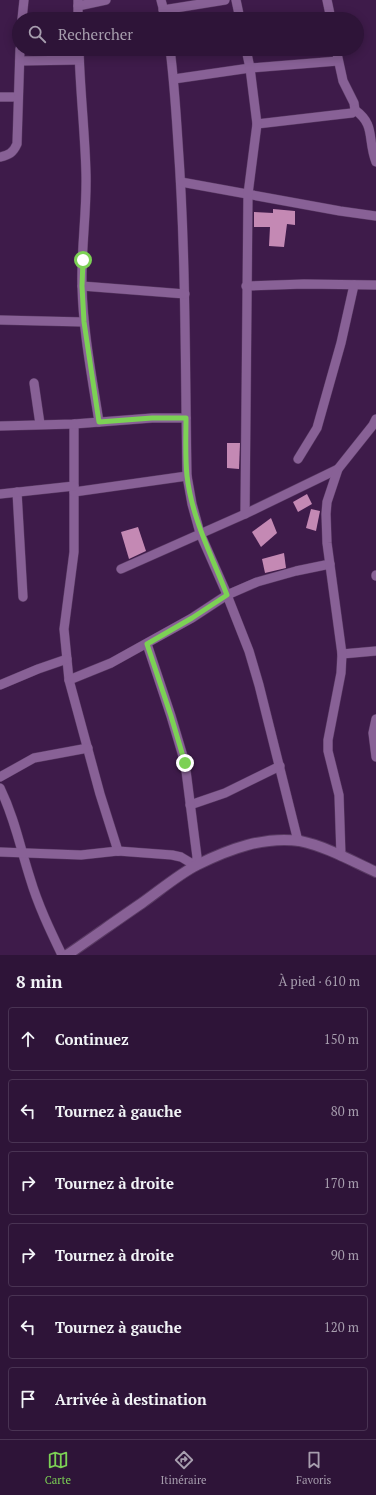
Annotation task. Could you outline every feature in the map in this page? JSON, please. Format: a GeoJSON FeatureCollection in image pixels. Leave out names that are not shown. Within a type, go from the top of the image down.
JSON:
{"type":"FeatureCollection","features":[{"type":"Feature","properties":{"kind":"street"},"geometry":{"type":"LineString","coordinates":[[23,12],[24,0]]}},
{"type":"Feature","properties":{"kind":"street"},"geometry":{"type":"LineString","coordinates":[[78,3],[106,0]]}},
{"type":"Feature","properties":{"kind":"street"},"geometry":{"type":"LineString","coordinates":[[161,0],[163,12]]}},
{"type":"Feature","properties":{"kind":"street"},"geometry":{"type":"LineString","coordinates":[[176,12],[225,0]]}},
{"type":"Feature","properties":{"kind":"street"},"geometry":{"type":"LineString","coordinates":[[236,0],[239,12]]}},
{"type":"Feature","properties":{"kind":"street"},"geometry":{"type":"LineString","coordinates":[[327,0],[330,12]]}},
{"type":"Feature","properties":{"kind":"street"},"geometry":{"type":"LineString","coordinates":[[0,157],[9,155],[17,144],[20,56]]}},
{"type":"Feature","properties":{"kind":"street"},"geometry":{"type":"LineString","coordinates":[[79,56],[86,174],[86,221],[83,238],[82,286],[84,322],[99,422]]}},
{"type":"Feature","properties":{"kind":"street"},"geometry":{"type":"LineString","coordinates":[[171,56],[174,79],[181,182],[185,294],[187,476],[192,504],[200,533],[249,651],[280,766],[298,841]]}},
{"type":"Feature","properties":{"kind":"street"},"geometry":{"type":"LineString","coordinates":[[245,514],[248,194],[256,124],[247,56]]}},
{"type":"Feature","properties":{"kind":"street"},"geometry":{"type":"LineString","coordinates":[[337,56],[343,81],[354,103],[355,110]]}},
{"type":"Feature","properties":{"kind":"street"},"geometry":{"type":"LineString","coordinates":[[20,61],[79,60]]}},
{"type":"Feature","properties":{"kind":"street"},"geometry":{"type":"LineString","coordinates":[[174,79],[250,68],[338,61]]}},
{"type":"Feature","properties":{"kind":"street"},"geometry":{"type":"LineString","coordinates":[[0,97],[18,97]]}},
{"type":"Feature","properties":{"kind":"street"},"geometry":{"type":"LineString","coordinates":[[256,124],[352,113],[355,110]]}},
{"type":"Feature","properties":{"kind":"street"},"geometry":{"type":"LineString","coordinates":[[355,110],[364,115],[369,122],[372,130],[373,153],[376,162]]}},
{"type":"Feature","properties":{"kind":"street"},"geometry":{"type":"LineString","coordinates":[[181,182],[340,211],[376,216]]}},
{"type":"Feature","properties":{"kind":"street"},"geometry":{"type":"LineString","coordinates":[[246,286],[304,284],[376,285]]}},
{"type":"Feature","properties":{"kind":"street"},"geometry":{"type":"LineString","coordinates":[[298,459],[317,428],[341,343],[354,285]]}},
{"type":"Feature","properties":{"kind":"street"},"geometry":{"type":"LineString","coordinates":[[82,286],[185,294]]}},
{"type":"Feature","properties":{"kind":"street"},"geometry":{"type":"LineString","coordinates":[[0,320],[84,322]]}},
{"type":"Feature","properties":{"kind":"street"},"geometry":{"type":"LineString","coordinates":[[34,383],[40,424]]}},
{"type":"Feature","properties":{"kind":"street"},"geometry":{"type":"LineString","coordinates":[[0,426],[74,424],[152,418],[186,418]]}},
{"type":"Feature","properties":{"kind":"street"},"geometry":{"type":"LineString","coordinates":[[341,856],[339,795],[328,751],[328,740],[341,673],[342,654],[327,543],[326,514],[327,502],[338,469],[373,426],[376,419]]}},
{"type":"Feature","properties":{"kind":"street"},"geometry":{"type":"LineString","coordinates":[[74,424],[74,552],[64,629],[69,680],[100,794],[118,851]]}},
{"type":"Feature","properties":{"kind":"street"},"geometry":{"type":"LineString","coordinates":[[121,570],[200,533],[245,514],[338,469]]}},
{"type":"Feature","properties":{"kind":"street"},"geometry":{"type":"LineString","coordinates":[[0,494],[74,489],[187,476]]}},
{"type":"Feature","properties":{"kind":"street"},"geometry":{"type":"LineString","coordinates":[[17,492],[23,597]]}},
{"type":"Feature","properties":{"kind":"street"},"geometry":{"type":"LineString","coordinates":[[69,680],[111,663],[147,644],[192,618],[227,595],[261,581],[296,571],[330,564]]}},
{"type":"Feature","properties":{"kind":"street"},"geometry":{"type":"LineString","coordinates":[[147,644],[185,763],[197,857],[196,866]]}},
{"type":"Feature","properties":{"kind":"street"},"geometry":{"type":"LineString","coordinates":[[342,654],[376,651]]}},
{"type":"Feature","properties":{"kind":"street"},"geometry":{"type":"LineString","coordinates":[[0,685],[67,659]]}},
{"type":"Feature","properties":{"kind":"street"},"geometry":{"type":"LineString","coordinates":[[376,719],[373,733],[376,757]]}},
{"type":"Feature","properties":{"kind":"street"},"geometry":{"type":"LineString","coordinates":[[0,777],[34,758],[88,748]]}},
{"type":"Feature","properties":{"kind":"street"},"geometry":{"type":"LineString","coordinates":[[190,805],[225,793],[280,766]]}},
{"type":"Feature","properties":{"kind":"street"},"geometry":{"type":"LineString","coordinates":[[0,788],[10,809],[24,854],[29,877],[40,909],[62,955]]}},
{"type":"Feature","properties":{"kind":"street"},"geometry":{"type":"LineString","coordinates":[[67,955],[196,866],[239,847],[253,843],[269,840],[298,841],[320,847],[376,872]]}},
{"type":"Feature","properties":{"kind":"street"},"geometry":{"type":"LineString","coordinates":[[0,852],[81,855],[118,851],[172,855],[181,857],[196,866]]}},
{"type":"Feature","properties":{"kind":"building"},"geometry":{"type":"Polygon","coordinates":[[[273,209],[295,211],[295,225],[287,224],[284,247],[269,246],[270,227],[254,227],[254,212],[273,213],[273,209]]]}},
{"type":"Feature","properties":{"kind":"building"},"geometry":{"type":"Polygon","coordinates":[[[227,443],[240,443],[239,469],[227,468],[227,443]]]}},
{"type":"Feature","properties":{"kind":"building"},"geometry":{"type":"Polygon","coordinates":[[[307,494],[312,504],[298,512],[293,502],[307,494]]]}},
{"type":"Feature","properties":{"kind":"building"},"geometry":{"type":"Polygon","coordinates":[[[311,509],[320,511],[316,531],[306,528],[311,509]]]}},
{"type":"Feature","properties":{"kind":"building"},"geometry":{"type":"Polygon","coordinates":[[[271,518],[277,533],[261,547],[252,532],[271,518]]]}},
{"type":"Feature","properties":{"kind":"building"},"geometry":{"type":"Polygon","coordinates":[[[138,527],[146,551],[129,559],[121,532],[138,527]]]}},
{"type":"Feature","properties":{"kind":"building"},"geometry":{"type":"Polygon","coordinates":[[[284,553],[286,568],[265,573],[262,559],[284,553]]]}},
{"type":"Feature","properties":{"kind":"route"},"geometry":{"type":"LineString","coordinates":[[83,260],[82,286],[84,322],[99,422],[152,418],[186,418],[187,476],[192,504],[200,533],[227,595],[192,618],[147,644],[185,763]]}}]}
